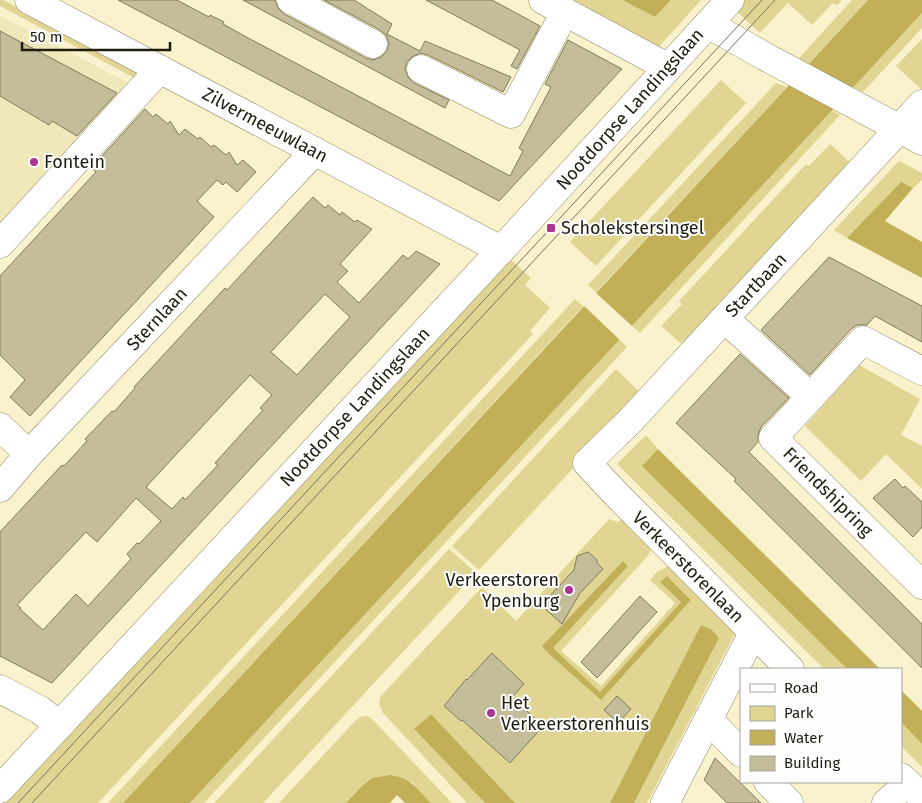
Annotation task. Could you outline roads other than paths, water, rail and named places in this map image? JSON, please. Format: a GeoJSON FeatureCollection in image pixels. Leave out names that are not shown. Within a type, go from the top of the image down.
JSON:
{"type":"FeatureCollection","features":[{"type":"Feature","properties":{"kind":"street","name":"Zilvermeeuwlaan"},"geometry":{"type":"LineString","coordinates":[[29,0],[501,250]]}},
{"type":"Feature","properties":{"kind":"street"},"geometry":{"type":"LineString","coordinates":[[291,0],[373,44]]}},
{"type":"Feature","properties":{"kind":"street","name":"Nootdorpse Landingslaan"},"geometry":{"type":"LineString","coordinates":[[0,788],[501,250],[730,0]]}},
{"type":"Feature","properties":{"kind":"street"},"geometry":{"type":"LineString","coordinates":[[422,69],[511,114],[554,6],[668,67]]}},
{"type":"Feature","properties":{"kind":"street","name":"Nootdorpse Landingslaan"},"geometry":{"type":"LineString","coordinates":[[708,24],[910,134]]}},
{"type":"Feature","properties":{"kind":"street"},"geometry":{"type":"LineString","coordinates":[[0,244],[160,69]]}},
{"type":"Feature","properties":{"kind":"street","name":"Startbaan"},"geometry":{"type":"LineString","coordinates":[[587,463],[631,420],[725,319],[910,134],[922,104]]}},
{"type":"Feature","properties":{"kind":"street","name":"Sternlaan"},"geometry":{"type":"LineString","coordinates":[[0,488],[29,454],[315,151]]}},
{"type":"Feature","properties":{"kind":"street"},"geometry":{"type":"LineString","coordinates":[[725,319],[811,397]]}},
{"type":"Feature","properties":{"kind":"street","name":"Friendshipring"},"geometry":{"type":"LineString","coordinates":[[922,372],[863,340],[773,438],[922,585]]}},
{"type":"Feature","properties":{"kind":"street"},"geometry":{"type":"LineString","coordinates":[[0,427],[29,454]]}},
{"type":"Feature","properties":{"kind":"street","name":"Verkeerstorenlaan"},"geometry":{"type":"LineString","coordinates":[[587,463],[789,668]]}},
{"type":"Feature","properties":{"kind":"street"},"geometry":{"type":"LineString","coordinates":[[665,803],[753,633]]}},
{"type":"Feature","properties":{"kind":"street"},"geometry":{"type":"LineString","coordinates":[[0,689],[40,710],[59,725]]}},
{"type":"Feature","properties":{"kind":"street"},"geometry":{"type":"LineString","coordinates":[[708,719],[740,752]]}},
{"type":"Feature","properties":{"kind":"street"},"geometry":{"type":"LineString","coordinates":[[769,783],[789,803]]}},
{"type":"Feature","properties":{"kind":"street"},"geometry":{"type":"LineString","coordinates":[[894,792],[922,798]]}},
{"type":"Feature","properties":{"kind":"water"},"geometry":{"type":"Polygon","coordinates":[[[622,0],[671,0],[655,17],[622,0]]]}},
{"type":"Feature","properties":{"kind":"water"},"geometry":{"type":"Polygon","coordinates":[[[868,0],[922,0],[922,13],[190,803],[123,803],[868,0]]]}},
{"type":"Feature","properties":{"kind":"water"},"geometry":{"type":"Polygon","coordinates":[[[901,182],[913,188],[885,221],[922,242],[922,278],[847,238],[901,182]]]}},
{"type":"Feature","properties":{"kind":"water"},"geometry":{"type":"Polygon","coordinates":[[[658,449],[879,668],[846,668],[642,466],[658,449]]]}},
{"type":"Feature","properties":{"kind":"water"},"geometry":{"type":"Polygon","coordinates":[[[623,561],[628,566],[553,648],[600,692],[681,602],[660,582],[667,576],[691,600],[601,700],[542,646],[623,561]]]}},
{"type":"Feature","properties":{"kind":"water"},"geometry":{"type":"Polygon","coordinates":[[[701,625],[711,629],[719,638],[634,803],[610,803],[701,625]]]}},
{"type":"Feature","properties":{"kind":"water"},"geometry":{"type":"Polygon","coordinates":[[[902,691],[922,711],[922,744],[902,723],[902,691]]]}},
{"type":"Feature","properties":{"kind":"water"},"geometry":{"type":"Polygon","coordinates":[[[431,714],[515,803],[485,803],[414,729],[431,714]]]}},
{"type":"Feature","properties":{"kind":"water"},"geometry":{"type":"Polygon","coordinates":[[[390,775],[409,781],[431,803],[405,803],[397,795],[390,803],[346,803],[372,778],[390,775]]]}},
{"type":"Feature","properties":{"kind":"tram line"},"geometry":{"type":"LineString","coordinates":[[18,803],[762,0]]}},
{"type":"Feature","properties":{"kind":"tram line"},"geometry":{"type":"LineString","coordinates":[[32,803],[775,0]]}},
{"type":"Feature","properties":{"kind":"place","name":"Fontein"},"geometry":{"type":"Point","coordinates":[34,162]}},
{"type":"Feature","properties":{"kind":"place","name":"Scholekstersingel"},"geometry":{"type":"Point","coordinates":[551,228]}},
{"type":"Feature","properties":{"kind":"place","name":"Verkeerstoren Ypenburg"},"geometry":{"type":"Point","coordinates":[569,590]}},
{"type":"Feature","properties":{"kind":"place","name":"Het Verkeerstorenhuis"},"geometry":{"type":"Point","coordinates":[491,713]}}]}
